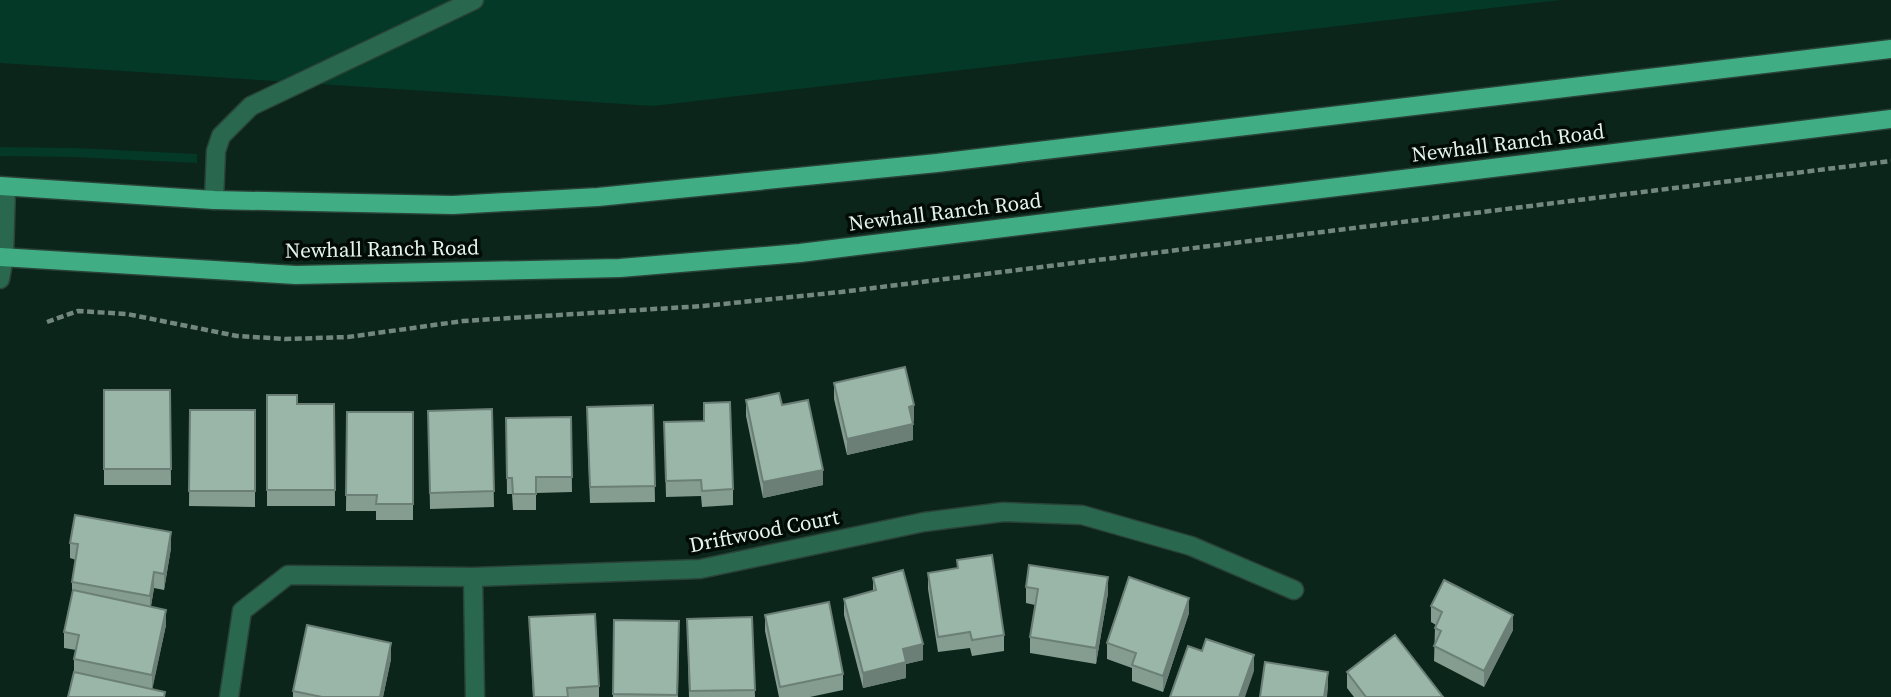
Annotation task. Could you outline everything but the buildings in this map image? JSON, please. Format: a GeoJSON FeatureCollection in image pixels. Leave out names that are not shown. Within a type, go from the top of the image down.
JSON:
{"type":"FeatureCollection","features":[{"type":"Feature","properties":{"kind":"main road","name":"Newhall Ranch Road"},"geometry":{"type":"LineString","coordinates":[[3,187],[214,200],[453,205],[598,197],[951,162],[1891,50]]}},
{"type":"Feature","properties":{"kind":"main road","name":"Newhall Ranch Road"},"geometry":{"type":"LineString","coordinates":[[2,257],[296,275],[620,268],[800,253],[1891,119]]}},
{"type":"Feature","properties":{"kind":"street"},"geometry":{"type":"LineString","coordinates":[[214,200],[216,151],[221,136],[251,106],[474,0]]}},
{"type":"Feature","properties":{"kind":"street"},"geometry":{"type":"LineString","coordinates":[[0,279],[3,187]]}},
{"type":"Feature","properties":{"kind":"street","name":"Driftwood Court"},"geometry":{"type":"LineString","coordinates":[[229,697],[242,611],[288,575],[473,577],[700,569],[924,522],[1003,512],[1082,516],[1192,547],[1294,590]]}},
{"type":"Feature","properties":{"kind":"street"},"geometry":{"type":"LineString","coordinates":[[473,577],[475,697]]}},
{"type":"Feature","properties":{"kind":"path"},"geometry":{"type":"LineString","coordinates":[[47,322],[78,311],[127,314],[237,336],[286,339],[348,337],[463,321],[703,306],[841,292],[1891,161]]}},
{"type":"Feature","properties":{"kind":"green space"},"geometry":{"type":"Polygon","coordinates":[[[0,0],[1561,0],[653,106],[0,63],[0,0]]]}},
{"type":"Feature","properties":{"kind":"green space"},"geometry":{"type":"Polygon","coordinates":[[[0,147],[197,154],[197,163],[0,156],[0,147]]]}}]}
